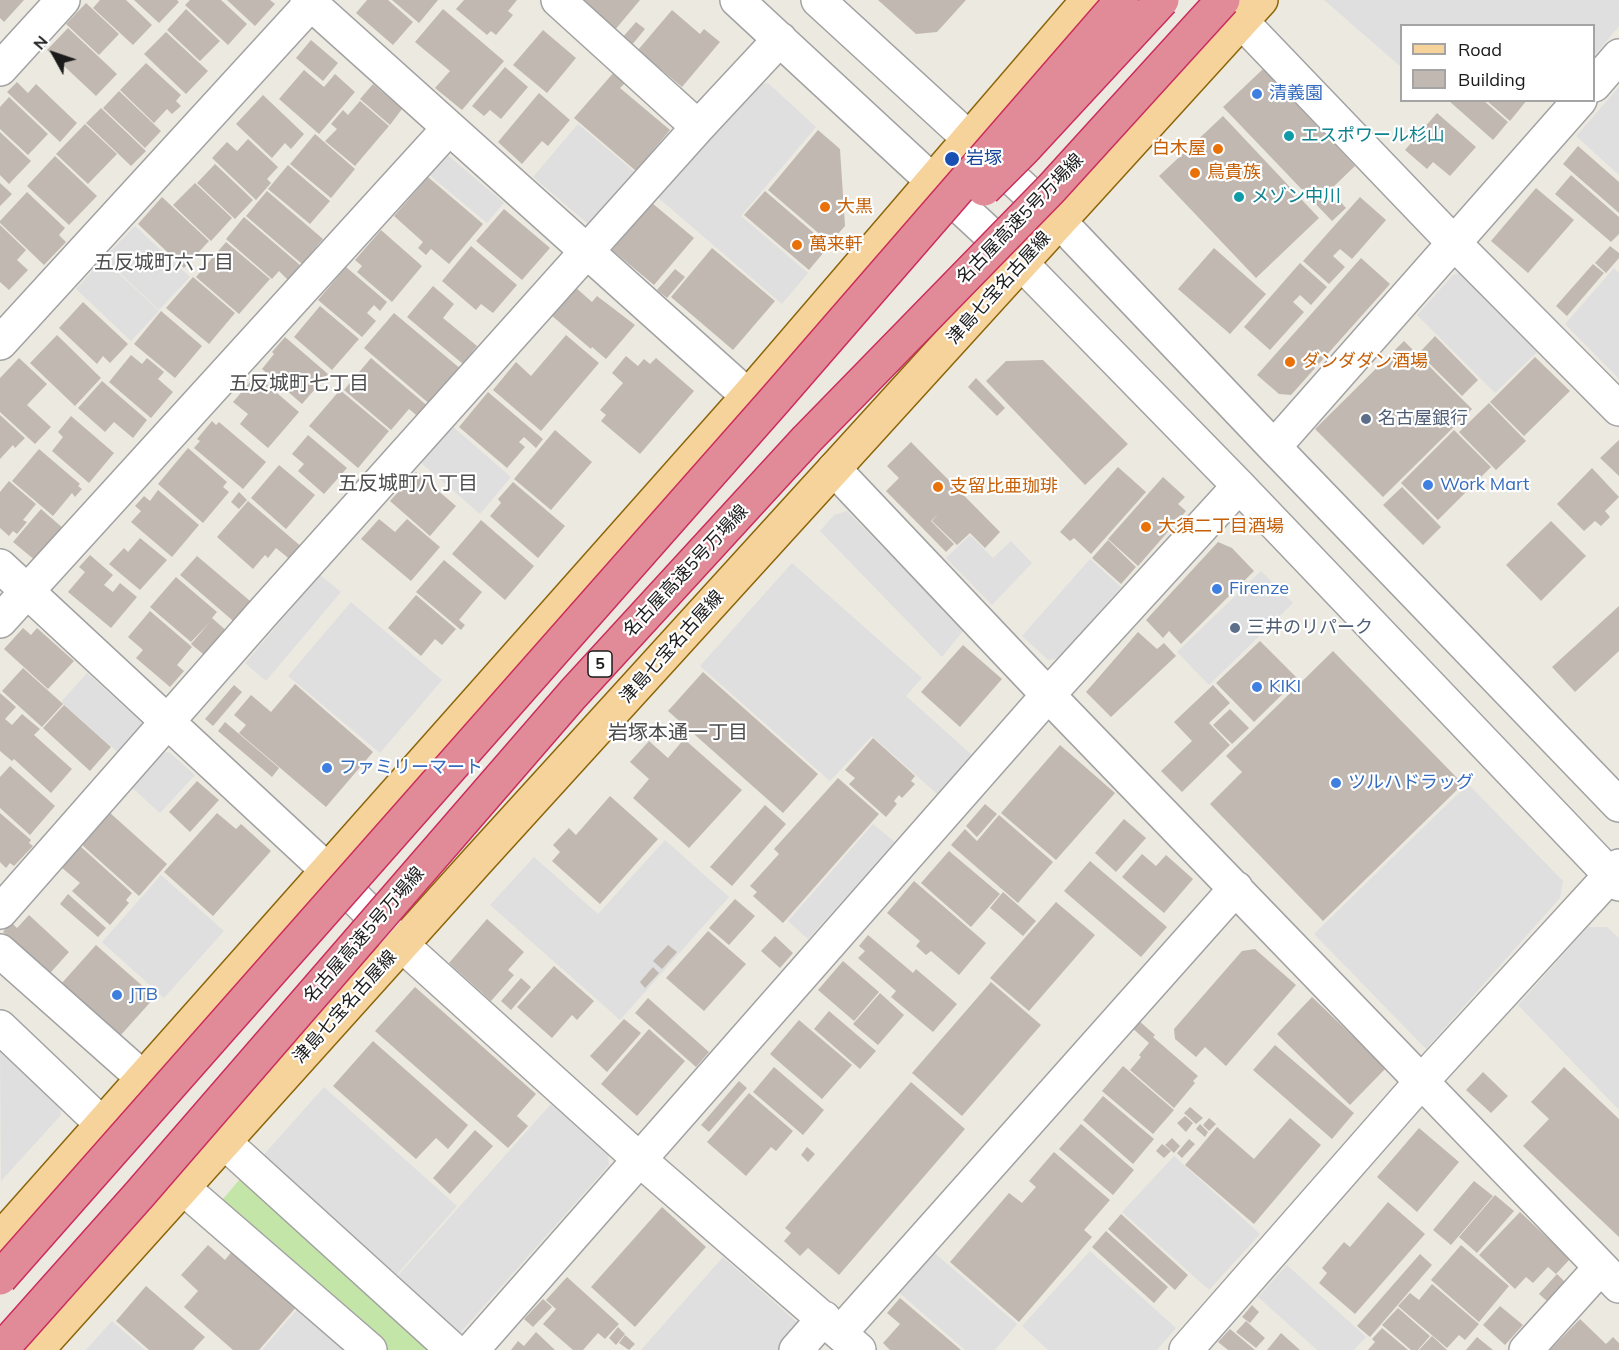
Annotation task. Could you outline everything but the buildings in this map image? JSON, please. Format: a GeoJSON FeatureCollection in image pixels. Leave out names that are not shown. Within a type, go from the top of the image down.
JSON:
{"type":"FeatureCollection","features":[{"type":"Feature","properties":{"kind":"highway","name":"5"},"geometry":{"type":"LineString","coordinates":[[0,1278],[761,399],[1122,0]]}},
{"type":"Feature","properties":{"kind":"highway"},"geometry":{"type":"LineString","coordinates":[[761,399],[1024,149],[1162,0]]}},
{"type":"Feature","properties":{"kind":"highway","name":"名古屋高速5号万場線"},"geometry":{"type":"LineString","coordinates":[[2,1350],[573,694],[807,439],[1051,189],[1242,7]]}},
{"type":"Feature","properties":{"kind":"main road"},"geometry":{"type":"LineString","coordinates":[[0,1239],[327,870],[761,399],[933,182],[1088,0]]}},
{"type":"Feature","properties":{"kind":"main road","name":"津島七宝名古屋線"},"geometry":{"type":"LineString","coordinates":[[37,1350],[223,1141],[1060,222],[1242,7]]}},
{"type":"Feature","properties":{"kind":"street"},"geometry":{"type":"LineString","coordinates":[[0,69],[63,0]]}},
{"type":"Feature","properties":{"kind":"street"},"geometry":{"type":"LineString","coordinates":[[558,0],[698,127]]}},
{"type":"Feature","properties":{"kind":"street"},"geometry":{"type":"LineString","coordinates":[[737,0],[1022,264],[1616,875],[1421,1082],[1186,1350]]}},
{"type":"Feature","properties":{"kind":"street"},"geometry":{"type":"LineString","coordinates":[[818,0],[1060,222],[1619,805]]}},
{"type":"Feature","properties":{"kind":"street"},"geometry":{"type":"LineString","coordinates":[[0,344],[310,1],[587,252],[761,399]]}},
{"type":"Feature","properties":{"kind":"street"},"geometry":{"type":"LineString","coordinates":[[1242,7],[1453,242],[1619,409]]}},
{"type":"Feature","properties":{"kind":"street"},"geometry":{"type":"LineString","coordinates":[[0,912],[698,127],[780,39]]}},
{"type":"Feature","properties":{"kind":"street"},"geometry":{"type":"LineString","coordinates":[[1595,83],[1619,56]]}},
{"type":"Feature","properties":{"kind":"street"},"geometry":{"type":"LineString","coordinates":[[1274,447],[1578,102]]}},
{"type":"Feature","properties":{"kind":"street"},"geometry":{"type":"LineString","coordinates":[[0,621],[449,129]]}},
{"type":"Feature","properties":{"kind":"street"},"geometry":{"type":"LineString","coordinates":[[834,469],[1048,695],[1610,1277],[1526,1350]]}},
{"type":"Feature","properties":{"kind":"street"},"geometry":{"type":"LineString","coordinates":[[472,1350],[1048,695],[1239,486]]}},
{"type":"Feature","properties":{"kind":"street"},"geometry":{"type":"LineString","coordinates":[[0,566],[327,870],[402,945],[640,1160],[841,1334]]}},
{"type":"Feature","properties":{"kind":"street"},"geometry":{"type":"LineString","coordinates":[[796,1350],[841,1334],[1236,888]]}},
{"type":"Feature","properties":{"kind":"street"},"geometry":{"type":"LineString","coordinates":[[0,951],[143,1078]]}},
{"type":"Feature","properties":{"kind":"street"},"geometry":{"type":"LineString","coordinates":[[0,1027],[102,1124]]}},
{"type":"Feature","properties":{"kind":"street"},"geometry":{"type":"LineString","coordinates":[[223,1141],[453,1350]]}},
{"type":"Feature","properties":{"kind":"street"},"geometry":{"type":"LineString","coordinates":[[183,1187],[370,1350]]}},
{"type":"Feature","properties":{"kind":"green space"},"geometry":{"type":"Polygon","coordinates":[[[240,1179],[432,1350],[385,1350],[217,1206],[240,1179]]]}},
{"type":"Feature","properties":{"kind":"shaded area"},"geometry":{"type":"Polygon","coordinates":[[[1324,0],[1619,0],[1619,26],[1595,55],[1595,24],[1400,24],[1400,66],[1324,0]]]}},
{"type":"Feature","properties":{"kind":"shaded area"},"geometry":{"type":"Polygon","coordinates":[[[768,83],[816,127],[741,216],[808,273],[782,304],[655,195],[755,85],[768,83]]]}},
{"type":"Feature","properties":{"kind":"shaded area"},"geometry":{"type":"Polygon","coordinates":[[[1619,87],[1619,175],[1576,136],[1619,87]]]}},
{"type":"Feature","properties":{"kind":"shaded area"},"geometry":{"type":"Polygon","coordinates":[[[578,124],[637,174],[596,222],[588,224],[533,177],[578,124]]]}},
{"type":"Feature","properties":{"kind":"shaded area"},"geometry":{"type":"Polygon","coordinates":[[[449,156],[504,203],[487,223],[428,174],[442,157],[449,156]]]}},
{"type":"Feature","properties":{"kind":"shaded area"},"geometry":{"type":"Polygon","coordinates":[[[135,226],[190,277],[159,310],[104,258],[135,226]]]}},
{"type":"Feature","properties":{"kind":"shaded area"},"geometry":{"type":"Polygon","coordinates":[[[103,259],[159,311],[131,341],[76,289],[103,259]]]}},
{"type":"Feature","properties":{"kind":"shaded area"},"geometry":{"type":"Polygon","coordinates":[[[1614,268],[1619,273],[1619,379],[1565,324],[1614,268]]]}},
{"type":"Feature","properties":{"kind":"shaded area"},"geometry":{"type":"Polygon","coordinates":[[[1460,273],[1537,352],[1495,393],[1417,315],[1453,275],[1460,273]]]}},
{"type":"Feature","properties":{"kind":"shaded area"},"geometry":{"type":"Polygon","coordinates":[[[451,425],[511,477],[480,514],[420,462],[451,425]]]}},
{"type":"Feature","properties":{"kind":"shaded area"},"geometry":{"type":"Polygon","coordinates":[[[847,511],[964,630],[942,657],[820,531],[834,515],[847,511]]]}},
{"type":"Feature","properties":{"kind":"shaded area"},"geometry":{"type":"Polygon","coordinates":[[[970,535],[993,558],[1011,541],[1032,563],[992,605],[946,558],[970,535]]]}},
{"type":"Feature","properties":{"kind":"shaded area"},"geometry":{"type":"Polygon","coordinates":[[[1090,559],[1121,587],[1059,658],[1048,660],[1022,636],[1090,559]]]}},
{"type":"Feature","properties":{"kind":"shaded area"},"geometry":{"type":"Polygon","coordinates":[[[792,563],[922,678],[906,696],[972,755],[937,794],[872,736],[830,781],[700,666],[792,563]]]}},
{"type":"Feature","properties":{"kind":"shaded area","name":"三井のリパーク"},"geometry":{"type":"Polygon","coordinates":[[[1261,571],[1293,603],[1209,685],[1177,652],[1261,571]]]}},
{"type":"Feature","properties":{"kind":"shaded area"},"geometry":{"type":"Polygon","coordinates":[[[320,575],[341,592],[266,681],[245,663],[320,575]]]}},
{"type":"Feature","properties":{"kind":"shaded area"},"geometry":{"type":"Polygon","coordinates":[[[351,602],[442,680],[380,753],[288,676],[351,602]]]}},
{"type":"Feature","properties":{"kind":"shaded area"},"geometry":{"type":"Polygon","coordinates":[[[87,673],[141,722],[142,732],[121,755],[61,702],[87,673]]]}},
{"type":"Feature","properties":{"kind":"shaded area"},"geometry":{"type":"Polygon","coordinates":[[[169,752],[195,775],[160,813],[129,785],[157,754],[169,752]]]}},
{"type":"Feature","properties":{"kind":"shaded area"},"geometry":{"type":"Polygon","coordinates":[[[1468,784],[1563,881],[1560,898],[1426,1049],[1314,934],[1468,784]]]}},
{"type":"Feature","properties":{"kind":"shaded area"},"geometry":{"type":"Polygon","coordinates":[[[873,824],[895,842],[808,939],[788,921],[873,824]]]}},
{"type":"Feature","properties":{"kind":"shaded area"},"geometry":{"type":"Polygon","coordinates":[[[665,840],[729,897],[620,1020],[490,905],[534,857],[598,914],[665,840]]]}},
{"type":"Feature","properties":{"kind":"shaded area"},"geometry":{"type":"Polygon","coordinates":[[[161,875],[224,931],[164,998],[102,942],[161,875]]]}},
{"type":"Feature","properties":{"kind":"shaded area"},"geometry":{"type":"Polygon","coordinates":[[[1588,927],[1607,927],[1619,938],[1619,1110],[1518,1005],[1588,927]]]}},
{"type":"Feature","properties":{"kind":"shaded area"},"geometry":{"type":"Polygon","coordinates":[[[0,1045],[59,1100],[61,1115],[1,1181],[0,1045]]]}},
{"type":"Feature","properties":{"kind":"shaded area"},"geometry":{"type":"Polygon","coordinates":[[[324,1087],[457,1206],[393,1279],[259,1160],[324,1087]]]}},
{"type":"Feature","properties":{"kind":"shaded area"},"geometry":{"type":"Polygon","coordinates":[[[551,1104],[608,1155],[609,1165],[460,1333],[453,1332],[394,1280],[551,1104]]]}},
{"type":"Feature","properties":{"kind":"shaded area"},"geometry":{"type":"Polygon","coordinates":[[[1174,1156],[1260,1234],[1209,1290],[1122,1212],[1174,1156]]]}},
{"type":"Feature","properties":{"kind":"shaded area"},"geometry":{"type":"Polygon","coordinates":[[[930,1249],[1017,1324],[995,1350],[965,1350],[895,1289],[930,1249]]]}},
{"type":"Feature","properties":{"kind":"shaded area"},"geometry":{"type":"Polygon","coordinates":[[[1090,1251],[1176,1328],[1157,1350],[1048,1350],[1022,1326],[1090,1251]]]}},
{"type":"Feature","properties":{"kind":"shaded area"},"geometry":{"type":"Polygon","coordinates":[[[723,1257],[802,1327],[782,1350],[641,1350],[723,1257]]]}},
{"type":"Feature","properties":{"kind":"shaded area"},"geometry":{"type":"Polygon","coordinates":[[[1287,1265],[1366,1337],[1354,1350],[1317,1350],[1258,1297],[1287,1265]]]}},
{"type":"Feature","properties":{"kind":"shaded area"},"geometry":{"type":"Polygon","coordinates":[[[300,1306],[350,1350],[262,1350],[300,1306]]]}},
{"type":"Feature","properties":{"kind":"shaded area"},"geometry":{"type":"Polygon","coordinates":[[[112,1321],[145,1350],[86,1350],[112,1321]]]}},
{"type":"Feature","properties":{"kind":"place","name":"清義園"},"geometry":{"type":"Point","coordinates":[1257,94]}},
{"type":"Feature","properties":{"kind":"place","name":"エスポワール杉山"},"geometry":{"type":"Point","coordinates":[1289,136]}},
{"type":"Feature","properties":{"kind":"place","name":"白木屋"},"geometry":{"type":"Point","coordinates":[1218,149]}},
{"type":"Feature","properties":{"kind":"place","name":"岩塚"},"geometry":{"type":"Point","coordinates":[952,159]}},
{"type":"Feature","properties":{"kind":"place","name":"鳥貴族"},"geometry":{"type":"Point","coordinates":[1195,173]}},
{"type":"Feature","properties":{"kind":"place","name":"メゾン中川"},"geometry":{"type":"Point","coordinates":[1239,197]}},
{"type":"Feature","properties":{"kind":"place","name":"大黒"},"geometry":{"type":"Point","coordinates":[825,207]}},
{"type":"Feature","properties":{"kind":"place","name":"萬来軒"},"geometry":{"type":"Point","coordinates":[797,245]}},
{"type":"Feature","properties":{"kind":"place","name":"ダンダダン酒場"},"geometry":{"type":"Point","coordinates":[1290,362]}},
{"type":"Feature","properties":{"kind":"place","name":"名古屋銀行"},"geometry":{"type":"Point","coordinates":[1366,419]}},
{"type":"Feature","properties":{"kind":"place","name":"Work Mart"},"geometry":{"type":"Point","coordinates":[1428,485]}},
{"type":"Feature","properties":{"kind":"place","name":"支留比亜珈琲"},"geometry":{"type":"Point","coordinates":[938,487]}},
{"type":"Feature","properties":{"kind":"place","name":"大須二丁目酒場"},"geometry":{"type":"Point","coordinates":[1146,527]}},
{"type":"Feature","properties":{"kind":"place","name":"Firenze"},"geometry":{"type":"Point","coordinates":[1217,589]}},
{"type":"Feature","properties":{"kind":"place","name":"三井のリパーク"},"geometry":{"type":"Point","coordinates":[1235,628]}},
{"type":"Feature","properties":{"kind":"place","name":"KIKI"},"geometry":{"type":"Point","coordinates":[1257,687]}},
{"type":"Feature","properties":{"kind":"place","name":"ファミリーマート"},"geometry":{"type":"Point","coordinates":[327,768]}},
{"type":"Feature","properties":{"kind":"place","name":"ツルハドラッグ"},"geometry":{"type":"Point","coordinates":[1336,783]}},
{"type":"Feature","properties":{"kind":"place","name":"JTB"},"geometry":{"type":"Point","coordinates":[117,995]}},
{"type":"Feature","properties":{"kind":"district","name":"五反城町六丁目"},"geometry":{"type":"Point","coordinates":[164,263]}},
{"type":"Feature","properties":{"kind":"district","name":"五反城町七丁目"},"geometry":{"type":"Point","coordinates":[299,384]}},
{"type":"Feature","properties":{"kind":"district","name":"五反城町八丁目"},"geometry":{"type":"Point","coordinates":[408,484]}},
{"type":"Feature","properties":{"kind":"district","name":"岩塚本通一丁目"},"geometry":{"type":"Point","coordinates":[678,733]}}]}
